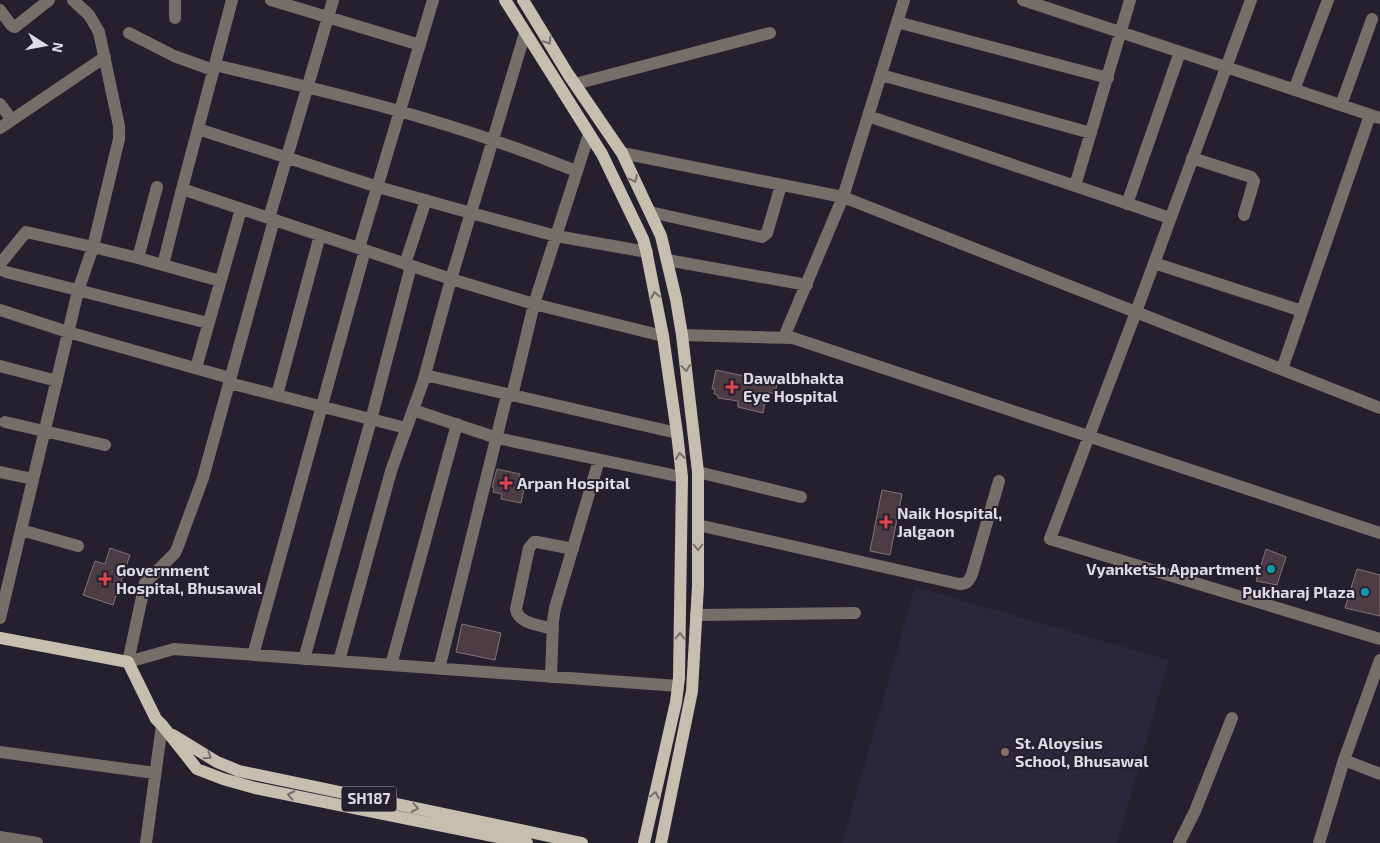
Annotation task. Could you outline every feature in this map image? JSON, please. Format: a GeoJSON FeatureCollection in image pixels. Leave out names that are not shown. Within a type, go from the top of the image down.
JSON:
{"type":"FeatureCollection","features":[{"type":"Feature","properties":{"kind":"main road"},"geometry":{"type":"LineString","coordinates":[[505,0],[602,154],[643,239],[663,336],[682,477],[678,686],[644,843]]}},
{"type":"Feature","properties":{"kind":"main road"},"geometry":{"type":"LineString","coordinates":[[522,0],[575,84],[622,153],[661,236],[682,336],[698,472],[696,615],[692,691],[661,843]]}},
{"type":"Feature","properties":{"kind":"main road"},"geometry":{"type":"LineString","coordinates":[[0,638],[128,662]]}},
{"type":"Feature","properties":{"kind":"main road","name":"SH187"},"geometry":{"type":"LineString","coordinates":[[128,662],[156,719],[197,769],[255,788],[314,793]]}},
{"type":"Feature","properties":{"kind":"main road","name":"SH187"},"geometry":{"type":"LineString","coordinates":[[164,728],[228,767],[260,775],[314,793],[449,821],[551,840],[582,843]]}},
{"type":"Feature","properties":{"kind":"main road"},"geometry":{"type":"LineString","coordinates":[[255,788],[260,775]]}},
{"type":"Feature","properties":{"kind":"main road","name":"SH187"},"geometry":{"type":"LineString","coordinates":[[449,821],[527,843]]}},
{"type":"Feature","properties":{"kind":"street"},"geometry":{"type":"LineString","coordinates":[[0,10],[12,26],[15,27],[49,0]]}},
{"type":"Feature","properties":{"kind":"street"},"geometry":{"type":"LineString","coordinates":[[0,618],[78,291],[93,247],[120,139],[100,32],[73,0]]}},
{"type":"Feature","properties":{"kind":"street"},"geometry":{"type":"LineString","coordinates":[[174,18],[175,0]]}},
{"type":"Feature","properties":{"kind":"street"},"geometry":{"type":"LineString","coordinates":[[164,265],[232,0]]}},
{"type":"Feature","properties":{"kind":"street"},"geometry":{"type":"LineString","coordinates":[[271,0],[420,45]]}},
{"type":"Feature","properties":{"kind":"street"},"geometry":{"type":"LineString","coordinates":[[333,0],[286,158],[203,478],[175,552],[148,579],[143,588],[128,662],[174,649],[678,686]]}},
{"type":"Feature","properties":{"kind":"street"},"geometry":{"type":"LineString","coordinates":[[253,655],[322,407],[378,186],[433,0]]}},
{"type":"Feature","properties":{"kind":"street"},"geometry":{"type":"LineString","coordinates":[[784,338],[843,197],[904,0]]}},
{"type":"Feature","properties":{"kind":"street"},"geometry":{"type":"LineString","coordinates":[[1023,0],[1375,117],[1282,369]]}},
{"type":"Feature","properties":{"kind":"street"},"geometry":{"type":"LineString","coordinates":[[1076,186],[1130,0]]}},
{"type":"Feature","properties":{"kind":"street"},"geometry":{"type":"LineString","coordinates":[[1250,0],[1136,312],[1050,539],[1380,639]]}},
{"type":"Feature","properties":{"kind":"street"},"geometry":{"type":"LineString","coordinates":[[1294,90],[1328,0]]}},
{"type":"Feature","properties":{"kind":"street"},"geometry":{"type":"LineString","coordinates":[[1341,105],[1372,20]]}},
{"type":"Feature","properties":{"kind":"street"},"geometry":{"type":"LineString","coordinates":[[897,22],[1108,78]]}},
{"type":"Feature","properties":{"kind":"street"},"geometry":{"type":"LineString","coordinates":[[129,33],[174,56],[214,67],[307,87],[400,112],[493,140],[577,171]]}},
{"type":"Feature","properties":{"kind":"street"},"geometry":{"type":"LineString","coordinates":[[339,662],[391,471],[425,375],[451,279],[526,33]]}},
{"type":"Feature","properties":{"kind":"street"},"geometry":{"type":"LineString","coordinates":[[575,84],[770,33]]}},
{"type":"Feature","properties":{"kind":"street"},"geometry":{"type":"LineString","coordinates":[[1127,204],[1180,52]]}},
{"type":"Feature","properties":{"kind":"street"},"geometry":{"type":"LineString","coordinates":[[0,128],[105,56]]}},
{"type":"Feature","properties":{"kind":"street"},"geometry":{"type":"LineString","coordinates":[[881,75],[1091,133]]}},
{"type":"Feature","properties":{"kind":"street"},"geometry":{"type":"LineString","coordinates":[[0,104],[12,120]]}},
{"type":"Feature","properties":{"kind":"street"},"geometry":{"type":"LineString","coordinates":[[868,116],[1170,218]]}},
{"type":"Feature","properties":{"kind":"street"},"geometry":{"type":"LineString","coordinates":[[198,129],[286,158],[471,213],[556,236],[647,252]]}},
{"type":"Feature","properties":{"kind":"street"},"geometry":{"type":"LineString","coordinates":[[438,669],[497,438],[534,304],[589,134]]}},
{"type":"Feature","properties":{"kind":"street"},"geometry":{"type":"LineString","coordinates":[[622,153],[843,197],[1282,369],[1379,404]]}},
{"type":"Feature","properties":{"kind":"street"},"geometry":{"type":"LineString","coordinates":[[1192,158],[1251,177],[1254,181],[1244,214]]}},
{"type":"Feature","properties":{"kind":"street"},"geometry":{"type":"LineString","coordinates":[[650,212],[762,237],[767,233],[781,184]]}},
{"type":"Feature","properties":{"kind":"street"},"geometry":{"type":"LineString","coordinates":[[138,258],[156,187]]}},
{"type":"Feature","properties":{"kind":"street"},"geometry":{"type":"LineString","coordinates":[[182,189],[451,279],[534,304],[663,336]]}},
{"type":"Feature","properties":{"kind":"street"},"geometry":{"type":"LineString","coordinates":[[304,659],[371,420],[408,265],[426,200]]}},
{"type":"Feature","properties":{"kind":"street"},"geometry":{"type":"LineString","coordinates":[[196,368],[241,209]]}},
{"type":"Feature","properties":{"kind":"street"},"geometry":{"type":"LineString","coordinates":[[0,264],[26,232],[138,258],[220,282]]}},
{"type":"Feature","properties":{"kind":"street"},"geometry":{"type":"LineString","coordinates":[[277,395],[320,235]]}},
{"type":"Feature","properties":{"kind":"street"},"geometry":{"type":"LineString","coordinates":[[667,260],[807,285]]}},
{"type":"Feature","properties":{"kind":"street"},"geometry":{"type":"LineString","coordinates":[[1154,263],[1302,311]]}},
{"type":"Feature","properties":{"kind":"street"},"geometry":{"type":"LineString","coordinates":[[0,269],[78,291],[208,323]]}},
{"type":"Feature","properties":{"kind":"street"},"geometry":{"type":"LineString","coordinates":[[0,310],[68,332],[196,368],[277,395],[406,428]]}},
{"type":"Feature","properties":{"kind":"street"},"geometry":{"type":"LineString","coordinates":[[682,336],[793,338],[1380,533]]}},
{"type":"Feature","properties":{"kind":"street"},"geometry":{"type":"LineString","coordinates":[[0,366],[56,380]]}},
{"type":"Feature","properties":{"kind":"street"},"geometry":{"type":"LineString","coordinates":[[425,375],[677,433]]}},
{"type":"Feature","properties":{"kind":"street"},"geometry":{"type":"LineString","coordinates":[[413,410],[497,438],[682,477]]}},
{"type":"Feature","properties":{"kind":"street"},"geometry":{"type":"LineString","coordinates":[[5,422],[105,445]]}},
{"type":"Feature","properties":{"kind":"street"},"geometry":{"type":"LineString","coordinates":[[390,665],[457,424]]}},
{"type":"Feature","properties":{"kind":"street"},"geometry":{"type":"LineString","coordinates":[[551,677],[556,608],[599,460]]}},
{"type":"Feature","properties":{"kind":"street"},"geometry":{"type":"LineString","coordinates":[[0,472],[32,480]]}},
{"type":"Feature","properties":{"kind":"street"},"geometry":{"type":"LineString","coordinates":[[698,472],[801,497]]}},
{"type":"Feature","properties":{"kind":"street"},"geometry":{"type":"LineString","coordinates":[[698,525],[965,584],[970,580],[972,574],[999,481]]}},
{"type":"Feature","properties":{"kind":"street"},"geometry":{"type":"LineString","coordinates":[[21,530],[78,546]]}},
{"type":"Feature","properties":{"kind":"street"},"geometry":{"type":"LineString","coordinates":[[553,629],[523,620],[517,614],[516,609],[529,548],[534,542],[537,542],[573,549]]}},
{"type":"Feature","properties":{"kind":"street"},"geometry":{"type":"LineString","coordinates":[[696,615],[855,613]]}},
{"type":"Feature","properties":{"kind":"street"},"geometry":{"type":"LineString","coordinates":[[1319,843],[1344,760],[1376,686],[1380,660]]}},
{"type":"Feature","properties":{"kind":"street"},"geometry":{"type":"LineString","coordinates":[[1178,843],[1195,811],[1232,718]]}},
{"type":"Feature","properties":{"kind":"street"},"geometry":{"type":"LineString","coordinates":[[146,843],[155,773],[164,728]]}},
{"type":"Feature","properties":{"kind":"street"},"geometry":{"type":"LineString","coordinates":[[0,752],[155,773]]}},
{"type":"Feature","properties":{"kind":"street"},"geometry":{"type":"LineString","coordinates":[[1344,760],[1380,774]]}},
{"type":"Feature","properties":{"kind":"street"},"geometry":{"type":"LineString","coordinates":[[0,837],[37,843]]}},
{"type":"Feature","properties":{"kind":"shaded area","name":"St. Aloysius School, Bhusawal"},"geometry":{"type":"Polygon","coordinates":[[[915,587],[1169,660],[1117,843],[842,843],[915,587]]]}},
{"type":"Feature","properties":{"kind":"building"},"geometry":{"type":"Polygon","coordinates":[[[716,370],[777,383],[775,394],[767,392],[763,413],[738,407],[738,401],[718,398],[718,395],[714,394],[715,389],[712,389],[716,370]]]}},
{"type":"Feature","properties":{"kind":"building"},"geometry":{"type":"Polygon","coordinates":[[[497,469],[520,474],[518,484],[525,485],[521,503],[501,499],[502,494],[493,492],[494,488],[492,487],[497,469]]]}},
{"type":"Feature","properties":{"kind":"building"},"geometry":{"type":"Polygon","coordinates":[[[882,490],[902,494],[890,555],[870,551],[882,490]]]}},
{"type":"Feature","properties":{"kind":"building"},"geometry":{"type":"Polygon","coordinates":[[[110,548],[130,555],[113,605],[83,595],[95,561],[105,564],[110,548]]]}},
{"type":"Feature","properties":{"kind":"building","name":"Vyanketsh Appartment"},"geometry":{"type":"Polygon","coordinates":[[[1266,549],[1286,557],[1277,585],[1256,581],[1266,549]]]}},
{"type":"Feature","properties":{"kind":"building","name":"Pukharaj Plaza"},"geometry":{"type":"Polygon","coordinates":[[[1357,569],[1380,575],[1380,616],[1345,608],[1357,569]]]}},
{"type":"Feature","properties":{"kind":"building"},"geometry":{"type":"Polygon","coordinates":[[[462,624],[501,633],[495,660],[456,652],[462,624]]]}},
{"type":"Feature","properties":{"kind":"place","name":"Dawalbhakta Eye Hospital"},"geometry":{"type":"Point","coordinates":[732,387]}},
{"type":"Feature","properties":{"kind":"place","name":"Arpan Hospital"},"geometry":{"type":"Point","coordinates":[506,483]}},
{"type":"Feature","properties":{"kind":"place","name":"Naik Hospital, Jalgaon"},"geometry":{"type":"Point","coordinates":[886,522]}},
{"type":"Feature","properties":{"kind":"place","name":"Vyanketsh Appartment"},"geometry":{"type":"Point","coordinates":[1271,569]}},
{"type":"Feature","properties":{"kind":"place","name":"Government Hospital, Bhusawal"},"geometry":{"type":"Point","coordinates":[105,579]}},
{"type":"Feature","properties":{"kind":"place","name":"Pukharaj Plaza"},"geometry":{"type":"Point","coordinates":[1365,592]}},
{"type":"Feature","properties":{"kind":"place","name":"St. Aloysius School, Bhusawal"},"geometry":{"type":"Point","coordinates":[1005,752]}}]}
